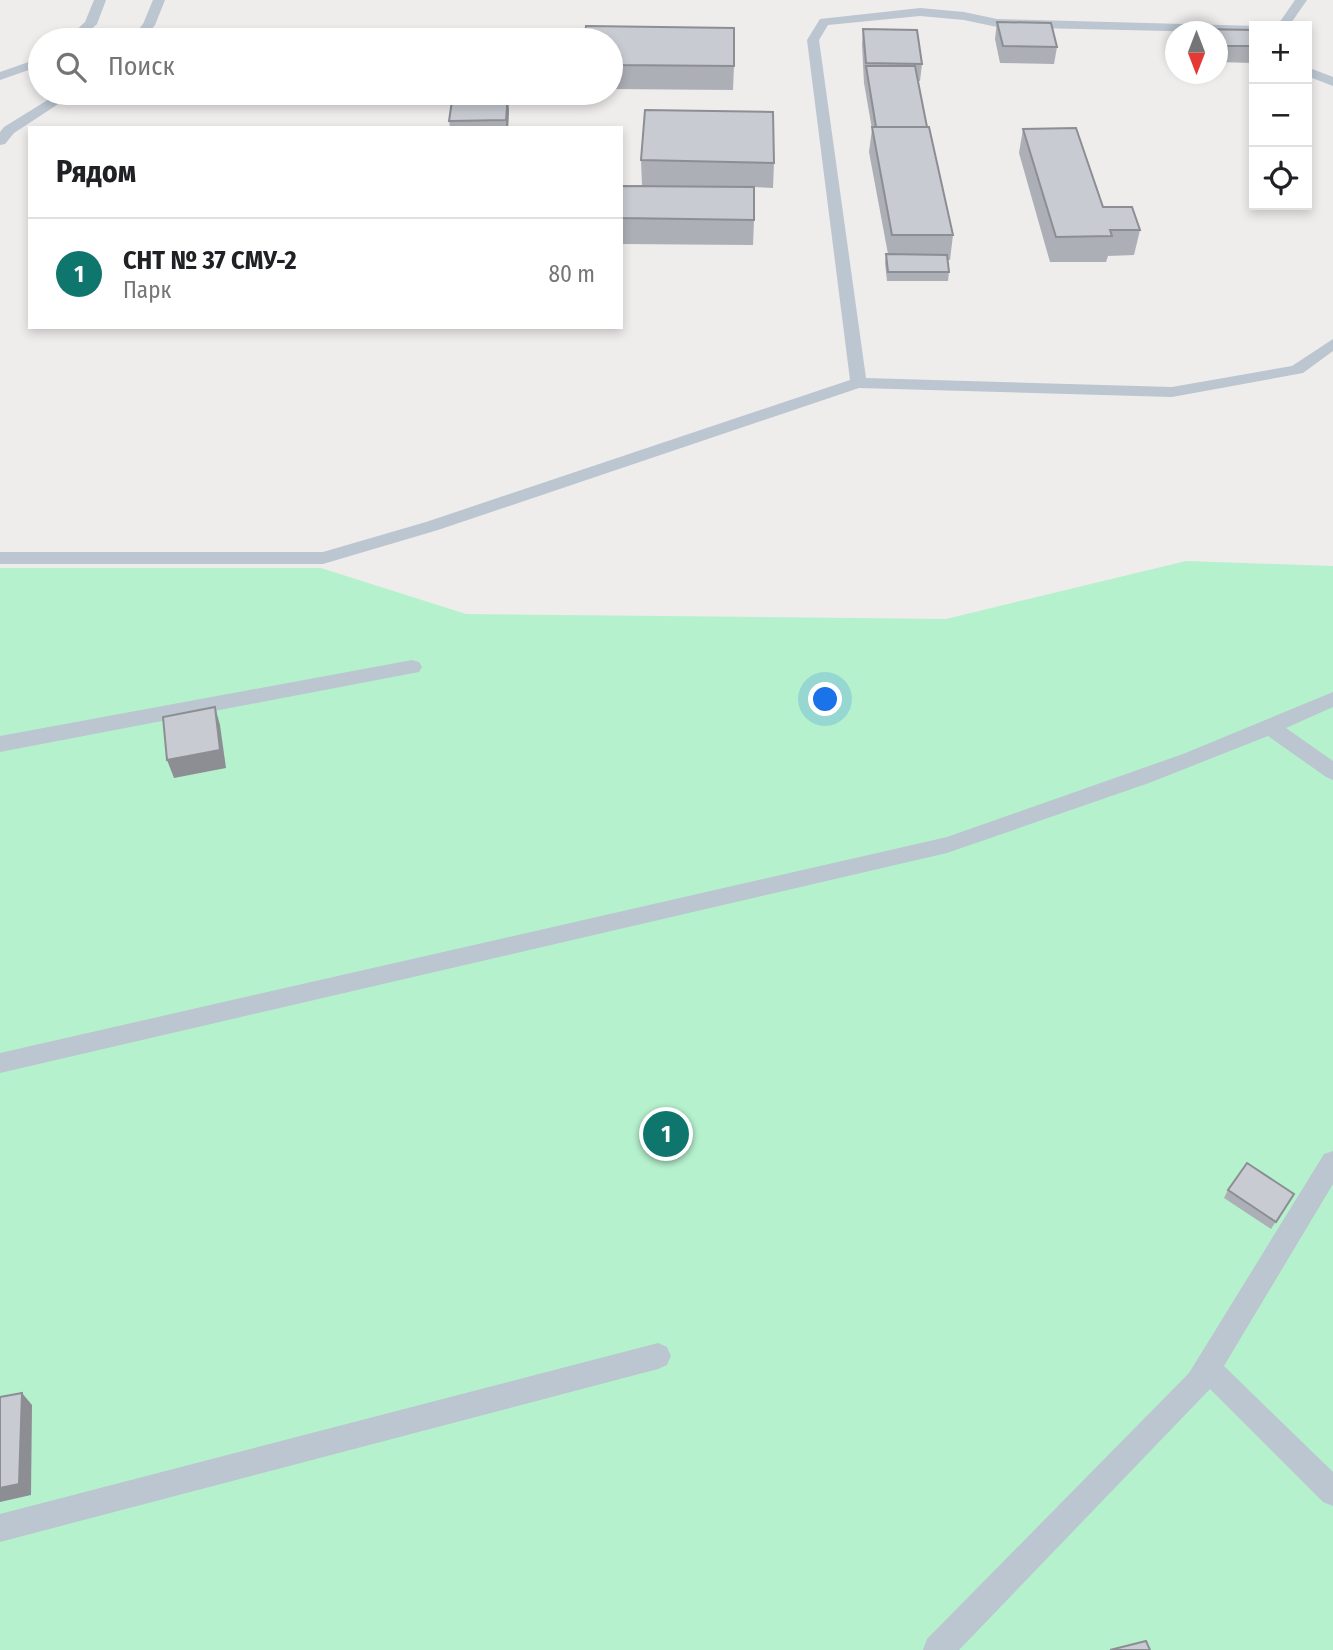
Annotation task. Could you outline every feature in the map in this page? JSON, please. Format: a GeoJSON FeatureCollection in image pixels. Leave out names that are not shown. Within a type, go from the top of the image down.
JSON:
{"type":"FeatureCollection","features":[{"type":"Feature","properties":{"kind":"lane"},"geometry":{"type":"LineString","coordinates":[[86,28],[91,24],[100,0]]}},
{"type":"Feature","properties":{"kind":"lane"},"geometry":{"type":"LineString","coordinates":[[146,28],[159,0]]}},
{"type":"Feature","properties":{"kind":"lane"},"geometry":{"type":"LineString","coordinates":[[1286,21],[1301,0]]}},
{"type":"Feature","properties":{"kind":"lane"},"geometry":{"type":"LineString","coordinates":[[858,383],[813,40],[824,22],[920,12],[968,12],[997,23],[1249,29]]}},
{"type":"Feature","properties":{"kind":"lane"},"geometry":{"type":"LineString","coordinates":[[0,76],[28,66]]}},
{"type":"Feature","properties":{"kind":"lane"},"geometry":{"type":"LineString","coordinates":[[1312,73],[1333,82]]}},
{"type":"Feature","properties":{"kind":"lane"},"geometry":{"type":"LineString","coordinates":[[0,141],[9,130],[49,105]]}},
{"type":"Feature","properties":{"kind":"lane"},"geometry":{"type":"LineString","coordinates":[[0,558],[323,558],[432,526],[858,383],[1172,392],[1297,370],[1333,344]]}},
{"type":"Feature","properties":{"kind":"lane"},"geometry":{"type":"LineString","coordinates":[[0,744],[412,667]]}},
{"type":"Feature","properties":{"kind":"lane"},"geometry":{"type":"LineString","coordinates":[[0,1063],[947,845],[1271,728],[1333,699]]}},
{"type":"Feature","properties":{"kind":"lane"},"geometry":{"type":"LineString","coordinates":[[1271,728],[1333,772]]}},
{"type":"Feature","properties":{"kind":"lane"},"geometry":{"type":"LineString","coordinates":[[938,1650],[1199,1382],[1333,1162]]}},
{"type":"Feature","properties":{"kind":"lane"},"geometry":{"type":"LineString","coordinates":[[0,1528],[658,1356]]}},
{"type":"Feature","properties":{"kind":"lane"},"geometry":{"type":"LineString","coordinates":[[1207,1368],[1333,1492]]}},
{"type":"Feature","properties":{"kind":"green space"},"geometry":{"type":"Polygon","coordinates":[[[1186,561],[1333,566],[1333,1650],[0,1650],[0,568],[321,568],[466,614],[946,619],[1186,561]]]}},
{"type":"Feature","properties":{"kind":"building"},"geometry":{"type":"Polygon","coordinates":[[[997,22],[1051,23],[1057,47],[1003,46],[997,22]]]}},
{"type":"Feature","properties":{"kind":"building"},"geometry":{"type":"Polygon","coordinates":[[[586,26],[734,28],[734,66],[623,65],[623,28],[586,26]]]}},
{"type":"Feature","properties":{"kind":"building"},"geometry":{"type":"Polygon","coordinates":[[[863,29],[917,30],[922,64],[866,63],[863,29]]]}},
{"type":"Feature","properties":{"kind":"building"},"geometry":{"type":"Polygon","coordinates":[[[1228,30],[1249,30],[1249,46],[1228,46],[1228,30]]]}},
{"type":"Feature","properties":{"kind":"building"},"geometry":{"type":"Polygon","coordinates":[[[866,66],[915,66],[927,127],[876,127],[866,66]]]}},
{"type":"Feature","properties":{"kind":"building"},"geometry":{"type":"Polygon","coordinates":[[[451,105],[507,105],[506,120],[449,121],[451,105]]]}},
{"type":"Feature","properties":{"kind":"building"},"geometry":{"type":"Polygon","coordinates":[[[645,110],[773,112],[774,163],[641,160],[645,110]]]}},
{"type":"Feature","properties":{"kind":"building"},"geometry":{"type":"Polygon","coordinates":[[[872,127],[929,127],[953,235],[892,235],[872,127]]]}},
{"type":"Feature","properties":{"kind":"building"},"geometry":{"type":"Polygon","coordinates":[[[1076,128],[1103,207],[1132,207],[1140,230],[1110,230],[1112,236],[1056,237],[1023,129],[1076,128]]]}},
{"type":"Feature","properties":{"kind":"building"},"geometry":{"type":"Polygon","coordinates":[[[623,186],[754,187],[754,220],[623,218],[623,186]]]}},
{"type":"Feature","properties":{"kind":"building"},"geometry":{"type":"Polygon","coordinates":[[[886,254],[947,255],[949,272],[888,272],[886,254]]]}},
{"type":"Feature","properties":{"kind":"building"},"geometry":{"type":"Polygon","coordinates":[[[215,707],[220,750],[167,760],[163,717],[215,707]]]}},
{"type":"Feature","properties":{"kind":"building"},"geometry":{"type":"Polygon","coordinates":[[[1247,1163],[1294,1194],[1276,1222],[1228,1190],[1247,1163]]]}},
{"type":"Feature","properties":{"kind":"building"},"geometry":{"type":"Polygon","coordinates":[[[22,1393],[19,1484],[0,1488],[0,1397],[22,1393]]]}},
{"type":"Feature","properties":{"kind":"building"},"geometry":{"type":"Polygon","coordinates":[[[1146,1641],[1150,1650],[1110,1650],[1146,1641]]]}},
{"type":"Feature","properties":{"kind":"place","name":"СНТ № 37 СМУ-2"},"geometry":{"type":"Point","coordinates":[666,1134]}}]}
